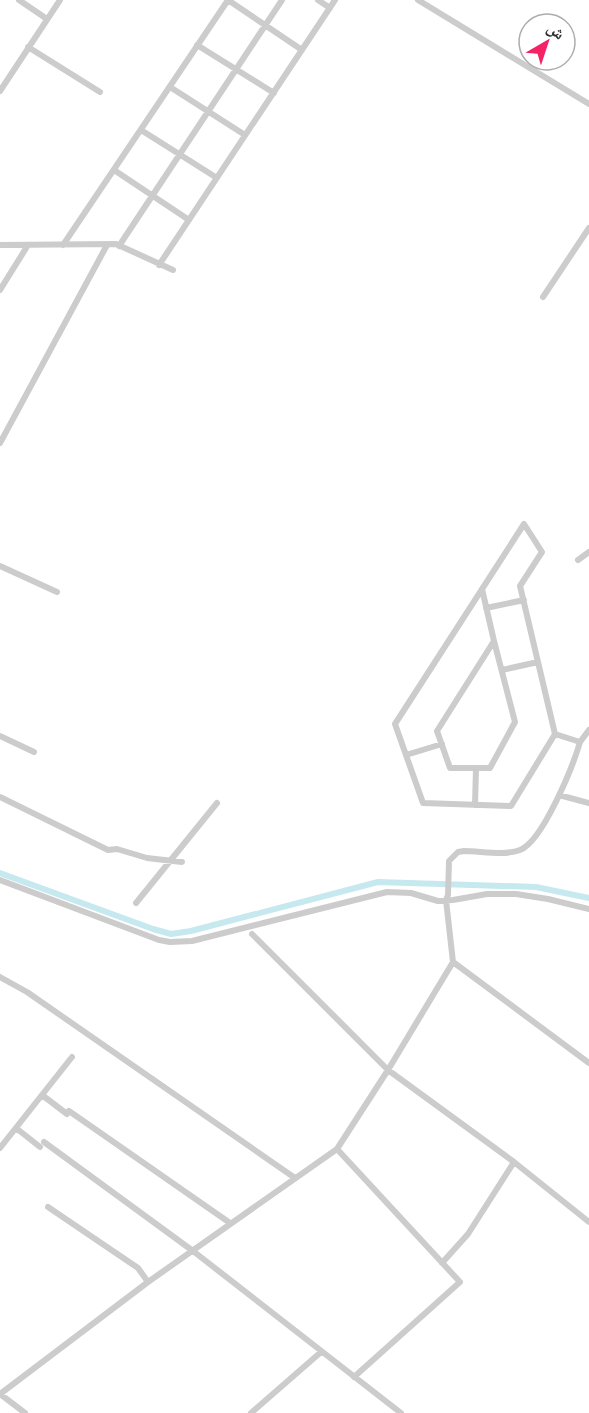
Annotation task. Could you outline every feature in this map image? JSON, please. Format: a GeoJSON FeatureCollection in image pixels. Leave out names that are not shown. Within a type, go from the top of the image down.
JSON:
{"type":"FeatureCollection","features":[{"type":"Feature","properties":{"kind":"street"},"geometry":{"type":"LineString","coordinates":[[19,0],[47,19]]}},
{"type":"Feature","properties":{"kind":"street"},"geometry":{"type":"LineString","coordinates":[[0,91],[60,0]]}},
{"type":"Feature","properties":{"kind":"street"},"geometry":{"type":"LineString","coordinates":[[63,245],[228,0],[302,50]]}},
{"type":"Feature","properties":{"kind":"street"},"geometry":{"type":"LineString","coordinates":[[119,246],[282,0]]}},
{"type":"Feature","properties":{"kind":"street"},"geometry":{"type":"LineString","coordinates":[[318,0],[330,8]]}},
{"type":"Feature","properties":{"kind":"street"},"geometry":{"type":"LineString","coordinates":[[159,265],[335,0]]}},
{"type":"Feature","properties":{"kind":"street"},"geometry":{"type":"LineString","coordinates":[[418,0],[589,104]]}},
{"type":"Feature","properties":{"kind":"street"},"geometry":{"type":"LineString","coordinates":[[197,45],[274,93]]}},
{"type":"Feature","properties":{"kind":"street"},"geometry":{"type":"LineString","coordinates":[[28,48],[100,92]]}},
{"type":"Feature","properties":{"kind":"street"},"geometry":{"type":"LineString","coordinates":[[170,87],[245,135]]}},
{"type":"Feature","properties":{"kind":"street"},"geometry":{"type":"LineString","coordinates":[[141,130],[217,178]]}},
{"type":"Feature","properties":{"kind":"street"},"geometry":{"type":"LineString","coordinates":[[114,170],[189,220]]}},
{"type":"Feature","properties":{"kind":"street"},"geometry":{"type":"LineString","coordinates":[[543,297],[589,228]]}},
{"type":"Feature","properties":{"kind":"street"},"geometry":{"type":"LineString","coordinates":[[0,442],[106,244]]}},
{"type":"Feature","properties":{"kind":"street"},"geometry":{"type":"LineString","coordinates":[[0,245],[106,244],[119,246],[172,270]]}},
{"type":"Feature","properties":{"kind":"street"},"geometry":{"type":"LineString","coordinates":[[0,290],[28,245]]}},
{"type":"Feature","properties":{"kind":"street"},"geometry":{"type":"LineString","coordinates":[[524,524],[542,552],[520,586],[524,600],[555,734],[511,806],[423,803],[395,724],[524,524]]}},
{"type":"Feature","properties":{"kind":"street"},"geometry":{"type":"LineString","coordinates":[[578,560],[589,552]]}},
{"type":"Feature","properties":{"kind":"street"},"geometry":{"type":"LineString","coordinates":[[0,566],[57,592]]}},
{"type":"Feature","properties":{"kind":"street"},"geometry":{"type":"LineString","coordinates":[[482,590],[514,722],[490,768],[450,768],[437,730],[494,641]]}},
{"type":"Feature","properties":{"kind":"street"},"geometry":{"type":"LineString","coordinates":[[486,608],[524,600]]}},
{"type":"Feature","properties":{"kind":"street"},"geometry":{"type":"LineString","coordinates":[[502,670],[538,662]]}},
{"type":"Feature","properties":{"kind":"street"},"geometry":{"type":"LineString","coordinates":[[25,1413],[0,1394],[148,1282],[337,1149],[453,962],[447,898],[449,861],[453,856],[464,851],[508,852],[525,847],[537,834],[559,795],[580,742],[589,730]]}},
{"type":"Feature","properties":{"kind":"street"},"geometry":{"type":"LineString","coordinates":[[555,734],[580,742]]}},
{"type":"Feature","properties":{"kind":"street"},"geometry":{"type":"LineString","coordinates":[[0,736],[34,752]]}},
{"type":"Feature","properties":{"kind":"street"},"geometry":{"type":"LineString","coordinates":[[406,755],[442,744]]}},
{"type":"Feature","properties":{"kind":"street"},"geometry":{"type":"LineString","coordinates":[[475,805],[476,768]]}},
{"type":"Feature","properties":{"kind":"street"},"geometry":{"type":"LineString","coordinates":[[559,795],[589,803]]}},
{"type":"Feature","properties":{"kind":"street"},"geometry":{"type":"LineString","coordinates":[[0,797],[108,850],[117,849],[147,858],[182,862]]}},
{"type":"Feature","properties":{"kind":"street"},"geometry":{"type":"LineString","coordinates":[[136,903],[217,803]]}},
{"type":"Feature","properties":{"kind":"street"},"geometry":{"type":"LineString","coordinates":[[0,880],[159,940],[170,942],[192,941],[387,892],[411,893],[438,901],[487,894],[516,894],[589,909]]}},
{"type":"Feature","properties":{"kind":"street"},"geometry":{"type":"LineString","coordinates":[[252,933],[388,1070],[514,1162],[589,1222]]}},
{"type":"Feature","properties":{"kind":"street"},"geometry":{"type":"LineString","coordinates":[[453,962],[589,1063]]}},
{"type":"Feature","properties":{"kind":"street"},"geometry":{"type":"LineString","coordinates":[[0,977],[27,992],[295,1178]]}},
{"type":"Feature","properties":{"kind":"street"},"geometry":{"type":"LineString","coordinates":[[0,1148],[72,1057]]}},
{"type":"Feature","properties":{"kind":"street"},"geometry":{"type":"LineString","coordinates":[[42,1095],[230,1223]]}},
{"type":"Feature","properties":{"kind":"street"},"geometry":{"type":"LineString","coordinates":[[16,1128],[193,1251],[401,1413]]}},
{"type":"Feature","properties":{"kind":"street"},"geometry":{"type":"LineString","coordinates":[[337,1149],[460,1282],[354,1377]]}},
{"type":"Feature","properties":{"kind":"street"},"geometry":{"type":"LineString","coordinates":[[442,1263],[468,1234],[514,1162]]}},
{"type":"Feature","properties":{"kind":"street"},"geometry":{"type":"LineString","coordinates":[[48,1207],[138,1268],[148,1282]]}},
{"type":"Feature","properties":{"kind":"street"},"geometry":{"type":"LineString","coordinates":[[251,1413],[321,1352]]}},
{"type":"Feature","properties":{"kind":"waterway"},"geometry":{"type":"LineString","coordinates":[[0,873],[171,934],[191,931],[378,882],[536,887],[589,898]]}}]}
